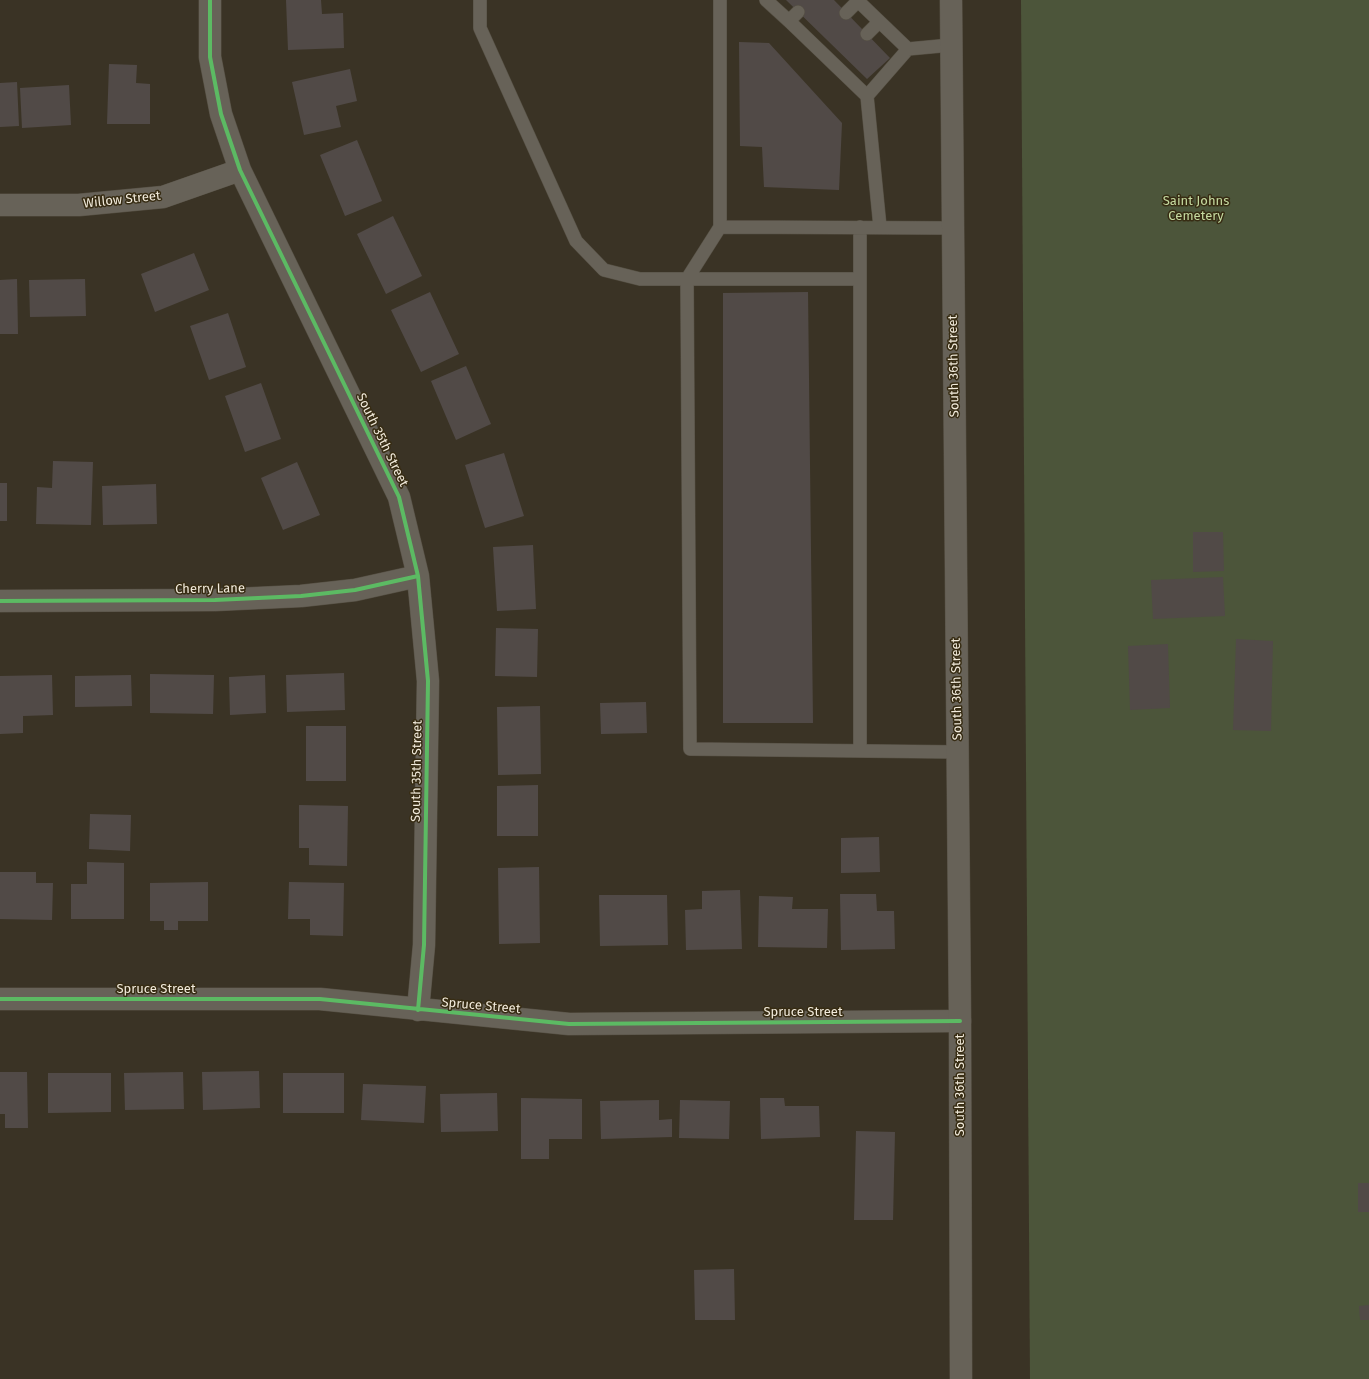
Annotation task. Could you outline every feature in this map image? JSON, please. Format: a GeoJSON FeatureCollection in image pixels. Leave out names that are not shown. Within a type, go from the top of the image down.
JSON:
{"type":"FeatureCollection","features":[{"type":"Feature","properties":{"kind":"street","name":"South 35th Street"},"geometry":{"type":"LineString","coordinates":[[210,0],[210,57],[221,114],[240,170],[399,497],[418,576],[428,681],[424,945],[418,1010]]}},
{"type":"Feature","properties":{"kind":"street","name":"South 36th Street"},"geometry":{"type":"LineString","coordinates":[[950,0],[958,752],[961,1379]]}},
{"type":"Feature","properties":{"kind":"street","name":"Willow Street"},"geometry":{"type":"LineString","coordinates":[[0,205],[79,205],[163,197],[240,170]]}},
{"type":"Feature","properties":{"kind":"street","name":"Cherry Lane"},"geometry":{"type":"LineString","coordinates":[[0,600],[215,600],[301,596],[355,590],[418,576]]}},
{"type":"Feature","properties":{"kind":"street","name":"Spruce Street"},"geometry":{"type":"LineString","coordinates":[[0,999],[320,999],[569,1024],[960,1021]]}},
{"type":"Feature","properties":{"kind":"lane"},"geometry":{"type":"LineString","coordinates":[[480,0],[480,28],[576,241],[604,270],[640,279],[859,279]]}},
{"type":"Feature","properties":{"kind":"lane"},"geometry":{"type":"LineString","coordinates":[[720,0],[720,227],[687,279],[690,749],[958,752]]}},
{"type":"Feature","properties":{"kind":"lane"},"geometry":{"type":"LineString","coordinates":[[766,0],[794,16],[840,61],[867,96],[880,227]]}},
{"type":"Feature","properties":{"kind":"lane"},"geometry":{"type":"LineString","coordinates":[[846,13],[857,1],[908,50]]}},
{"type":"Feature","properties":{"kind":"lane"},"geometry":{"type":"LineString","coordinates":[[867,34],[879,22]]}},
{"type":"Feature","properties":{"kind":"lane"},"geometry":{"type":"LineString","coordinates":[[867,96],[908,50],[950,45]]}},
{"type":"Feature","properties":{"kind":"lane"},"geometry":{"type":"LineString","coordinates":[[720,227],[952,228]]}},
{"type":"Feature","properties":{"kind":"lane"},"geometry":{"type":"LineString","coordinates":[[860,227],[860,751]]}},
{"type":"Feature","properties":{"kind":"green space","name":"Saint Johns Cemetery"},"geometry":{"type":"Polygon","coordinates":[[[1021,0],[1369,0],[1369,1379],[1030,1379],[1021,0]]]}},
{"type":"Feature","properties":{"kind":"building"},"geometry":{"type":"Polygon","coordinates":[[[286,0],[321,0],[322,14],[343,13],[344,48],[288,50],[286,0]]]}},
{"type":"Feature","properties":{"kind":"building"},"geometry":{"type":"Polygon","coordinates":[[[786,0],[834,0],[890,58],[867,79],[786,0]]]}},
{"type":"Feature","properties":{"kind":"building"},"geometry":{"type":"Polygon","coordinates":[[[739,42],[769,43],[842,123],[839,190],[764,187],[762,147],[740,146],[739,42]]]}},
{"type":"Feature","properties":{"kind":"building"},"geometry":{"type":"Polygon","coordinates":[[[109,64],[137,65],[136,83],[150,84],[150,124],[107,124],[109,64]]]}},
{"type":"Feature","properties":{"kind":"building"},"geometry":{"type":"Polygon","coordinates":[[[350,69],[357,101],[336,106],[341,127],[304,135],[292,82],[350,69]]]}},
{"type":"Feature","properties":{"kind":"building"},"geometry":{"type":"Polygon","coordinates":[[[17,82],[19,126],[0,127],[0,83],[17,82]]]}},
{"type":"Feature","properties":{"kind":"building"},"geometry":{"type":"Polygon","coordinates":[[[69,85],[71,125],[22,128],[20,88],[69,85]]]}},
{"type":"Feature","properties":{"kind":"building"},"geometry":{"type":"Polygon","coordinates":[[[357,140],[382,201],[345,216],[320,155],[357,140]]]}},
{"type":"Feature","properties":{"kind":"building"},"geometry":{"type":"Polygon","coordinates":[[[393,216],[422,276],[386,294],[357,234],[393,216]]]}},
{"type":"Feature","properties":{"kind":"building"},"geometry":{"type":"Polygon","coordinates":[[[194,253],[209,290],[155,312],[141,274],[194,253]]]}},
{"type":"Feature","properties":{"kind":"building"},"geometry":{"type":"Polygon","coordinates":[[[17,279],[18,334],[0,334],[0,280],[17,279]]]}},
{"type":"Feature","properties":{"kind":"building"},"geometry":{"type":"Polygon","coordinates":[[[85,279],[86,316],[30,317],[29,280],[85,279]]]}},
{"type":"Feature","properties":{"kind":"building"},"geometry":{"type":"Polygon","coordinates":[[[430,292],[459,354],[421,372],[391,310],[430,292]]]}},
{"type":"Feature","properties":{"kind":"building"},"geometry":{"type":"Polygon","coordinates":[[[808,292],[813,723],[723,723],[723,293],[808,292]]]}},
{"type":"Feature","properties":{"kind":"building"},"geometry":{"type":"Polygon","coordinates":[[[228,313],[246,367],[209,380],[190,326],[228,313]]]}},
{"type":"Feature","properties":{"kind":"building"},"geometry":{"type":"Polygon","coordinates":[[[466,366],[491,424],[456,440],[431,381],[466,366]]]}},
{"type":"Feature","properties":{"kind":"building"},"geometry":{"type":"Polygon","coordinates":[[[261,383],[281,439],[245,452],[225,396],[261,383]]]}},
{"type":"Feature","properties":{"kind":"building"},"geometry":{"type":"Polygon","coordinates":[[[504,453],[524,516],[485,528],[465,465],[504,453]]]}},
{"type":"Feature","properties":{"kind":"building"},"geometry":{"type":"Polygon","coordinates":[[[53,461],[93,462],[91,525],[36,524],[37,487],[52,488],[53,461]]]}},
{"type":"Feature","properties":{"kind":"building"},"geometry":{"type":"Polygon","coordinates":[[[297,462],[320,515],[283,530],[261,478],[297,462]]]}},
{"type":"Feature","properties":{"kind":"building"},"geometry":{"type":"Polygon","coordinates":[[[0,483],[7,483],[7,521],[0,521],[0,483]]]}},
{"type":"Feature","properties":{"kind":"building"},"geometry":{"type":"Polygon","coordinates":[[[156,484],[157,524],[103,525],[102,486],[156,484]]]}},
{"type":"Feature","properties":{"kind":"building"},"geometry":{"type":"Polygon","coordinates":[[[1193,532],[1223,532],[1224,571],[1193,572],[1193,532]]]}},
{"type":"Feature","properties":{"kind":"building"},"geometry":{"type":"Polygon","coordinates":[[[533,545],[536,609],[497,611],[493,547],[533,545]]]}},
{"type":"Feature","properties":{"kind":"building"},"geometry":{"type":"Polygon","coordinates":[[[1223,577],[1225,616],[1153,619],[1151,580],[1223,577]]]}},
{"type":"Feature","properties":{"kind":"building"},"geometry":{"type":"Polygon","coordinates":[[[496,628],[538,629],[537,677],[495,676],[496,628]]]}},
{"type":"Feature","properties":{"kind":"building"},"geometry":{"type":"Polygon","coordinates":[[[1236,639],[1273,641],[1271,731],[1233,730],[1236,639]]]}},
{"type":"Feature","properties":{"kind":"building"},"geometry":{"type":"Polygon","coordinates":[[[1168,644],[1170,708],[1130,710],[1128,646],[1168,644]]]}},
{"type":"Feature","properties":{"kind":"building"},"geometry":{"type":"Polygon","coordinates":[[[344,673],[345,710],[287,712],[286,675],[344,673]]]}},
{"type":"Feature","properties":{"kind":"building"},"geometry":{"type":"Polygon","coordinates":[[[150,674],[214,675],[213,714],[150,713],[150,674]]]}},
{"type":"Feature","properties":{"kind":"building"},"geometry":{"type":"Polygon","coordinates":[[[52,675],[53,715],[23,716],[23,733],[0,734],[0,676],[52,675]]]}},
{"type":"Feature","properties":{"kind":"building"},"geometry":{"type":"Polygon","coordinates":[[[131,675],[132,706],[75,707],[75,676],[131,675]]]}},
{"type":"Feature","properties":{"kind":"building"},"geometry":{"type":"Polygon","coordinates":[[[265,675],[266,713],[230,715],[229,677],[265,675]]]}},
{"type":"Feature","properties":{"kind":"building"},"geometry":{"type":"Polygon","coordinates":[[[646,702],[647,733],[601,734],[600,703],[646,702]]]}},
{"type":"Feature","properties":{"kind":"building"},"geometry":{"type":"Polygon","coordinates":[[[540,706],[541,774],[498,775],[497,707],[540,706]]]}},
{"type":"Feature","properties":{"kind":"building"},"geometry":{"type":"Polygon","coordinates":[[[306,726],[346,726],[346,781],[306,781],[306,726]]]}},
{"type":"Feature","properties":{"kind":"building"},"geometry":{"type":"Polygon","coordinates":[[[538,785],[538,836],[497,836],[497,786],[538,785]]]}},
{"type":"Feature","properties":{"kind":"building"},"geometry":{"type":"Polygon","coordinates":[[[299,805],[348,806],[347,866],[309,865],[309,848],[299,848],[299,805]]]}},
{"type":"Feature","properties":{"kind":"building"},"geometry":{"type":"Polygon","coordinates":[[[90,814],[131,815],[130,851],[89,849],[90,814]]]}},
{"type":"Feature","properties":{"kind":"building"},"geometry":{"type":"Polygon","coordinates":[[[879,837],[880,872],[841,873],[841,838],[879,837]]]}},
{"type":"Feature","properties":{"kind":"building"},"geometry":{"type":"Polygon","coordinates":[[[87,862],[124,863],[124,919],[71,919],[71,884],[87,884],[87,862]]]}},
{"type":"Feature","properties":{"kind":"building"},"geometry":{"type":"Polygon","coordinates":[[[539,867],[540,943],[499,944],[498,868],[539,867]]]}},
{"type":"Feature","properties":{"kind":"building"},"geometry":{"type":"Polygon","coordinates":[[[0,872],[36,872],[36,883],[53,883],[52,920],[0,919],[0,872]]]}},
{"type":"Feature","properties":{"kind":"building"},"geometry":{"type":"Polygon","coordinates":[[[208,882],[208,921],[178,921],[178,930],[164,930],[164,921],[150,921],[150,883],[208,882]]]}},
{"type":"Feature","properties":{"kind":"building"},"geometry":{"type":"Polygon","coordinates":[[[289,882],[344,883],[343,936],[310,935],[310,919],[288,919],[289,882]]]}},
{"type":"Feature","properties":{"kind":"building"},"geometry":{"type":"Polygon","coordinates":[[[740,890],[742,949],[686,950],[685,910],[702,909],[702,891],[740,890]]]}},
{"type":"Feature","properties":{"kind":"building"},"geometry":{"type":"Polygon","coordinates":[[[840,894],[876,894],[877,911],[894,911],[895,949],[841,950],[840,894]]]}},
{"type":"Feature","properties":{"kind":"building"},"geometry":{"type":"Polygon","coordinates":[[[599,895],[667,895],[668,945],[600,946],[599,895]]]}},
{"type":"Feature","properties":{"kind":"building"},"geometry":{"type":"Polygon","coordinates":[[[759,896],[793,897],[792,909],[828,909],[827,948],[758,947],[759,896]]]}},
{"type":"Feature","properties":{"kind":"building"},"geometry":{"type":"Polygon","coordinates":[[[259,1071],[260,1108],[203,1110],[202,1072],[259,1071]]]}},
{"type":"Feature","properties":{"kind":"building"},"geometry":{"type":"Polygon","coordinates":[[[0,1072],[27,1072],[28,1128],[5,1128],[5,1114],[0,1114],[0,1072]]]}},
{"type":"Feature","properties":{"kind":"building"},"geometry":{"type":"Polygon","coordinates":[[[183,1072],[184,1109],[125,1110],[124,1073],[183,1072]]]}},
{"type":"Feature","properties":{"kind":"building"},"geometry":{"type":"Polygon","coordinates":[[[48,1073],[111,1073],[111,1112],[48,1113],[48,1073]]]}},
{"type":"Feature","properties":{"kind":"building"},"geometry":{"type":"Polygon","coordinates":[[[283,1073],[344,1073],[344,1113],[283,1113],[283,1073]]]}},
{"type":"Feature","properties":{"kind":"building"},"geometry":{"type":"Polygon","coordinates":[[[363,1084],[426,1086],[424,1123],[361,1120],[363,1084]]]}},
{"type":"Feature","properties":{"kind":"building"},"geometry":{"type":"Polygon","coordinates":[[[497,1093],[498,1131],[441,1132],[440,1094],[497,1093]]]}},
{"type":"Feature","properties":{"kind":"building"},"geometry":{"type":"Polygon","coordinates":[[[521,1098],[582,1099],[582,1139],[549,1139],[549,1159],[521,1159],[521,1098]]]}},
{"type":"Feature","properties":{"kind":"building"},"geometry":{"type":"Polygon","coordinates":[[[760,1098],[784,1098],[785,1106],[819,1106],[820,1137],[761,1139],[760,1098]]]}},
{"type":"Feature","properties":{"kind":"building"},"geometry":{"type":"Polygon","coordinates":[[[659,1100],[659,1120],[672,1119],[672,1137],[601,1139],[600,1101],[659,1100]]]}},
{"type":"Feature","properties":{"kind":"building"},"geometry":{"type":"Polygon","coordinates":[[[680,1100],[730,1101],[729,1139],[679,1138],[680,1100]]]}},
{"type":"Feature","properties":{"kind":"building"},"geometry":{"type":"Polygon","coordinates":[[[856,1131],[895,1132],[893,1220],[854,1220],[856,1131]]]}},
{"type":"Feature","properties":{"kind":"building"},"geometry":{"type":"Polygon","coordinates":[[[1358,1183],[1369,1183],[1369,1212],[1358,1212],[1358,1183]]]}},
{"type":"Feature","properties":{"kind":"building"},"geometry":{"type":"Polygon","coordinates":[[[734,1269],[735,1320],[695,1320],[694,1270],[734,1269]]]}},
{"type":"Feature","properties":{"kind":"building"},"geometry":{"type":"Polygon","coordinates":[[[1369,1305],[1369,1320],[1360,1320],[1359,1306],[1369,1305]]]}},
{"type":"Feature","properties":{"kind":"cycle path"},"geometry":{"type":"LineString","coordinates":[[210,0],[210,57],[221,114],[240,170],[399,497],[418,576],[428,681],[424,945],[418,1010]]}},
{"type":"Feature","properties":{"kind":"cycle path"},"geometry":{"type":"LineString","coordinates":[[0,601],[215,600],[301,596],[355,590],[418,576]]}},
{"type":"Feature","properties":{"kind":"cycle path"},"geometry":{"type":"LineString","coordinates":[[0,999],[320,999],[569,1024],[960,1021]]}}]}
